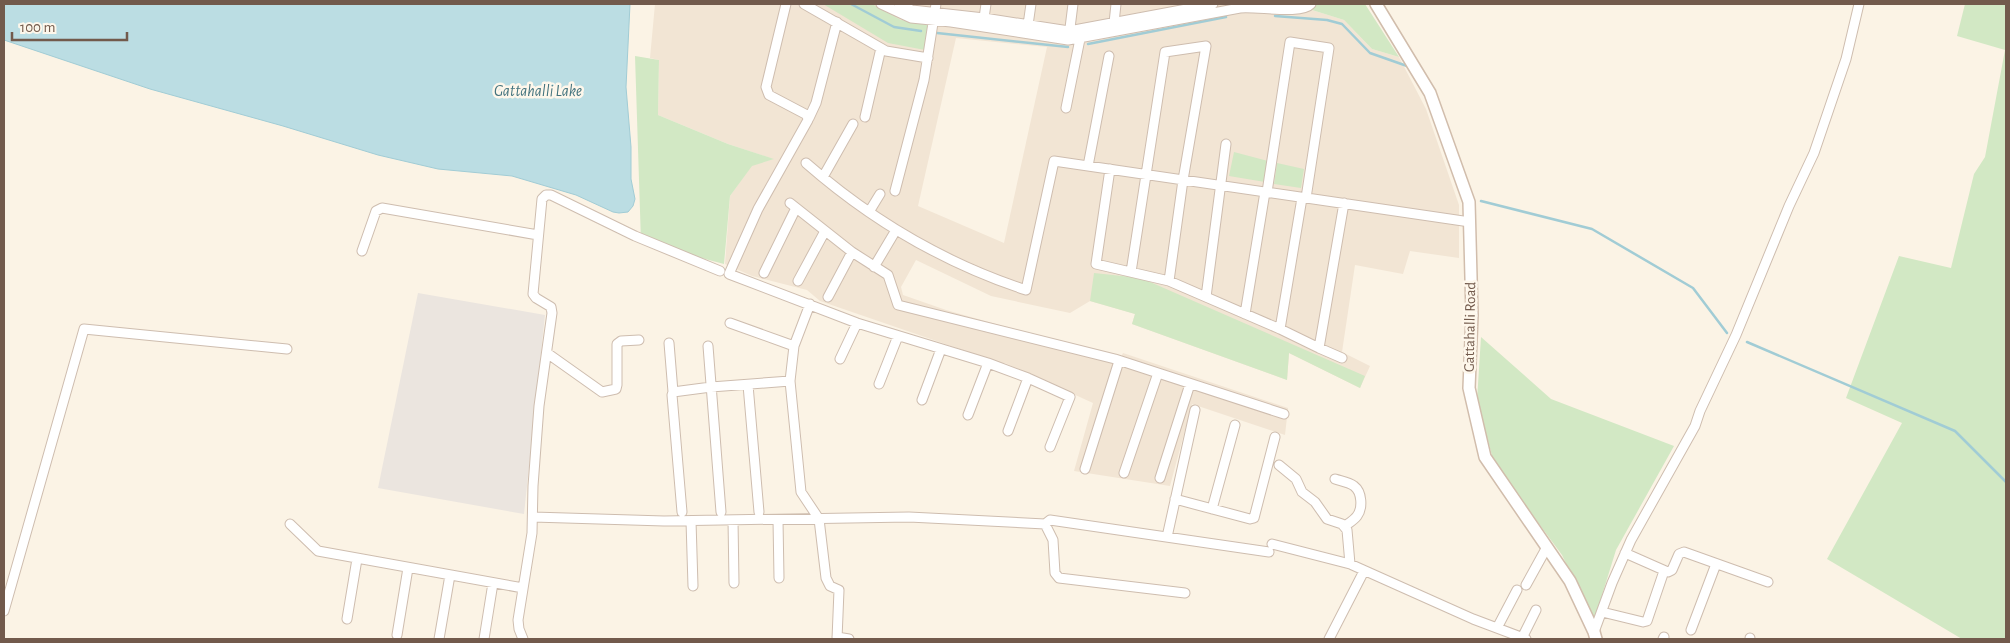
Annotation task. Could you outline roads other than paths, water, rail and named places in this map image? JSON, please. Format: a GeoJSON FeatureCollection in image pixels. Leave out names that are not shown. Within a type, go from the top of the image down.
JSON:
{"type":"FeatureCollection","features":[{"type":"Feature","properties":{"kind":"main road","name":"Gattahalli Road"},"geometry":{"type":"LineString","coordinates":[[1376,4],[1430,93],[1469,202],[1472,315],[1469,388],[1485,457],[1570,581],[1595,635]]}},
{"type":"Feature","properties":{"kind":"street"},"geometry":{"type":"LineString","coordinates":[[786,4],[766,92],[769,96],[807,115],[809,118]]}},
{"type":"Feature","properties":{"kind":"street"},"geometry":{"type":"LineString","coordinates":[[804,4],[881,48],[928,58]]}},
{"type":"Feature","properties":{"kind":"street"},"geometry":{"type":"LineString","coordinates":[[881,4],[911,18],[935,12],[1069,36],[1167,9],[1213,4]]}},
{"type":"Feature","properties":{"kind":"street"},"geometry":{"type":"LineString","coordinates":[[899,4],[912,10],[1028,25],[1080,39],[1240,8],[1258,7],[1296,10],[1308,8],[1311,4]]}},
{"type":"Feature","properties":{"kind":"street"},"geometry":{"type":"LineString","coordinates":[[984,18],[986,4]]}},
{"type":"Feature","properties":{"kind":"street"},"geometry":{"type":"LineString","coordinates":[[1028,25],[1031,4]]}},
{"type":"Feature","properties":{"kind":"street"},"geometry":{"type":"LineString","coordinates":[[1069,36],[1073,4]]}},
{"type":"Feature","properties":{"kind":"street"},"geometry":{"type":"LineString","coordinates":[[1114,23],[1116,4]]}},
{"type":"Feature","properties":{"kind":"street"},"geometry":{"type":"LineString","coordinates":[[1595,635],[1612,583],[1625,553],[1695,426],[1817,144],[1846,59],[1859,4]]}},
{"type":"Feature","properties":{"kind":"street"},"geometry":{"type":"LineString","coordinates":[[896,191],[928,58],[935,12]]}},
{"type":"Feature","properties":{"kind":"street"},"geometry":{"type":"LineString","coordinates":[[836,22],[816,103],[758,210],[729,274],[858,323],[988,363],[1070,397],[1050,447]]}},
{"type":"Feature","properties":{"kind":"street"},"geometry":{"type":"LineString","coordinates":[[1066,108],[1080,39]]}},
{"type":"Feature","properties":{"kind":"street"},"geometry":{"type":"LineString","coordinates":[[1245,314],[1290,42],[1329,48],[1280,329]]}},
{"type":"Feature","properties":{"kind":"street"},"geometry":{"type":"LineString","coordinates":[[1131,272],[1165,52],[1206,46],[1183,180],[1169,281]]}},
{"type":"Feature","properties":{"kind":"street"},"geometry":{"type":"LineString","coordinates":[[865,117],[881,48]]}},
{"type":"Feature","properties":{"kind":"street"},"geometry":{"type":"LineString","coordinates":[[1088,166],[1109,56]]}},
{"type":"Feature","properties":{"kind":"street"},"geometry":{"type":"LineString","coordinates":[[823,178],[853,124]]}},
{"type":"Feature","properties":{"kind":"street"},"geometry":{"type":"LineString","coordinates":[[1206,297],[1226,144]]}},
{"type":"Feature","properties":{"kind":"street"},"geometry":{"type":"LineString","coordinates":[[806,163],[823,178],[896,230],[957,263],[1026,290],[1054,161],[1470,222]]}},
{"type":"Feature","properties":{"kind":"street"},"geometry":{"type":"LineString","coordinates":[[1110,169],[1096,264],[1169,281],[1342,358]]}},
{"type":"Feature","properties":{"kind":"street"},"geometry":{"type":"LineString","coordinates":[[869,212],[880,194]]}},
{"type":"Feature","properties":{"kind":"street"},"geometry":{"type":"LineString","coordinates":[[523,639],[518,620],[533,517],[533,486],[540,406],[552,312],[548,304],[536,298],[533,289],[542,199],[546,195],[550,195],[635,236],[720,271]]}},
{"type":"Feature","properties":{"kind":"street"},"geometry":{"type":"LineString","coordinates":[[1319,348],[1344,203]]}},
{"type":"Feature","properties":{"kind":"street"},"geometry":{"type":"LineString","coordinates":[[764,273],[793,206],[852,252],[888,275],[898,305],[1119,361],[1284,414]]}},
{"type":"Feature","properties":{"kind":"street"},"geometry":{"type":"LineString","coordinates":[[362,251],[376,211],[382,208],[538,235]]}},
{"type":"Feature","properties":{"kind":"street"},"geometry":{"type":"LineString","coordinates":[[874,267],[896,230]]}},
{"type":"Feature","properties":{"kind":"street"},"geometry":{"type":"LineString","coordinates":[[798,281],[825,231]]}},
{"type":"Feature","properties":{"kind":"street"},"geometry":{"type":"LineString","coordinates":[[828,297],[852,252]]}},
{"type":"Feature","properties":{"kind":"street"},"geometry":{"type":"LineString","coordinates":[[810,304],[794,346],[790,381],[801,492],[819,519],[826,578],[830,586],[839,590],[837,638],[849,639]]}},
{"type":"Feature","properties":{"kind":"street"},"geometry":{"type":"LineString","coordinates":[[840,359],[858,323]]}},
{"type":"Feature","properties":{"kind":"street"},"geometry":{"type":"LineString","coordinates":[[730,324],[794,346]]}},
{"type":"Feature","properties":{"kind":"street"},"geometry":{"type":"LineString","coordinates":[[4,611],[84,329],[286,349]]}},
{"type":"Feature","properties":{"kind":"street"},"geometry":{"type":"LineString","coordinates":[[878,384],[898,336]]}},
{"type":"Feature","properties":{"kind":"street"},"geometry":{"type":"LineString","coordinates":[[547,353],[602,392],[606,392],[616,389],[618,384],[617,344],[621,341],[639,340]]}},
{"type":"Feature","properties":{"kind":"street"},"geometry":{"type":"LineString","coordinates":[[669,343],[682,512]]}},
{"type":"Feature","properties":{"kind":"street"},"geometry":{"type":"LineString","coordinates":[[708,346],[722,512]]}},
{"type":"Feature","properties":{"kind":"street"},"geometry":{"type":"LineString","coordinates":[[922,400],[941,349]]}},
{"type":"Feature","properties":{"kind":"street"},"geometry":{"type":"LineString","coordinates":[[1085,469],[1119,361]]}},
{"type":"Feature","properties":{"kind":"street"},"geometry":{"type":"LineString","coordinates":[[968,415],[988,363]]}},
{"type":"Feature","properties":{"kind":"street"},"geometry":{"type":"LineString","coordinates":[[1124,473],[1158,373]]}},
{"type":"Feature","properties":{"kind":"street"},"geometry":{"type":"LineString","coordinates":[[1008,431],[1028,378]]}},
{"type":"Feature","properties":{"kind":"street"},"geometry":{"type":"LineString","coordinates":[[673,392],[790,381]]}},
{"type":"Feature","properties":{"kind":"street"},"geometry":{"type":"LineString","coordinates":[[748,384],[759,512]]}},
{"type":"Feature","properties":{"kind":"street"},"geometry":{"type":"LineString","coordinates":[[1160,478],[1190,384]]}},
{"type":"Feature","properties":{"kind":"street"},"geometry":{"type":"LineString","coordinates":[[1167,536],[1194,410]]}},
{"type":"Feature","properties":{"kind":"street"},"geometry":{"type":"LineString","coordinates":[[1212,509],[1235,425]]}},
{"type":"Feature","properties":{"kind":"street"},"geometry":{"type":"LineString","coordinates":[[1175,499],[1250,519],[1254,518],[1275,437]]}},
{"type":"Feature","properties":{"kind":"street"},"geometry":{"type":"LineString","coordinates":[[1279,464],[1296,478],[1302,492],[1315,502],[1327,519],[1345,526],[1350,564]]}},
{"type":"Feature","properties":{"kind":"street"},"geometry":{"type":"LineString","coordinates":[[1336,479],[1356,487],[1359,493],[1360,510],[1357,516],[1345,526]]}},
{"type":"Feature","properties":{"kind":"street"},"geometry":{"type":"LineString","coordinates":[[533,517],[691,521],[909,517],[1045,524],[1050,520],[1054,520],[1271,548],[1350,564],[1524,639],[1536,610]]}},
{"type":"Feature","properties":{"kind":"street"},"geometry":{"type":"LineString","coordinates":[[733,520],[734,583]]}},
{"type":"Feature","properties":{"kind":"street"},"geometry":{"type":"LineString","coordinates":[[778,520],[779,578]]}},
{"type":"Feature","properties":{"kind":"street"},"geometry":{"type":"LineString","coordinates":[[691,521],[693,586]]}},
{"type":"Feature","properties":{"kind":"street"},"geometry":{"type":"LineString","coordinates":[[290,524],[318,550],[357,559],[523,588]]}},
{"type":"Feature","properties":{"kind":"street"},"geometry":{"type":"LineString","coordinates":[[1045,524],[1052,540],[1055,572],[1059,578],[1185,593]]}},
{"type":"Feature","properties":{"kind":"street"},"geometry":{"type":"LineString","coordinates":[[1526,585],[1547,547]]}},
{"type":"Feature","properties":{"kind":"street"},"geometry":{"type":"LineString","coordinates":[[1625,553],[1664,571],[1672,570],[1678,554],[1684,552],[1768,582]]}},
{"type":"Feature","properties":{"kind":"street"},"geometry":{"type":"LineString","coordinates":[[347,619],[357,559]]}},
{"type":"Feature","properties":{"kind":"street"},"geometry":{"type":"LineString","coordinates":[[1691,630],[1716,564]]}},
{"type":"Feature","properties":{"kind":"street"},"geometry":{"type":"LineString","coordinates":[[397,635],[408,568]]}},
{"type":"Feature","properties":{"kind":"street"},"geometry":{"type":"LineString","coordinates":[[1329,639],[1364,571]]}},
{"type":"Feature","properties":{"kind":"street"},"geometry":{"type":"LineString","coordinates":[[1602,612],[1642,622],[1647,621],[1664,571]]}},
{"type":"Feature","properties":{"kind":"street"},"geometry":{"type":"LineString","coordinates":[[439,639],[450,575]]}},
{"type":"Feature","properties":{"kind":"street"},"geometry":{"type":"LineString","coordinates":[[484,639],[493,583]]}},
{"type":"Feature","properties":{"kind":"street"},"geometry":{"type":"LineString","coordinates":[[1497,628],[1517,590]]}},
{"type":"Feature","properties":{"kind":"water","name":"Gattahalli Lake"},"geometry":{"type":"Polygon","coordinates":[[[4,4],[630,4],[626,87],[631,147],[631,179],[635,199],[633,206],[628,212],[613,212],[576,195],[512,176],[438,169],[378,155],[150,89],[4,40],[4,4]]]}},
{"type":"Feature","properties":{"kind":"waterway"},"geometry":{"type":"LineString","coordinates":[[851,4],[894,27],[921,31]]}},
{"type":"Feature","properties":{"kind":"waterway"},"geometry":{"type":"LineString","coordinates":[[1275,16],[1327,20],[1342,24],[1370,53],[1407,66]]}},
{"type":"Feature","properties":{"kind":"waterway"},"geometry":{"type":"LineString","coordinates":[[1088,44],[1226,17]]}},
{"type":"Feature","properties":{"kind":"waterway"},"geometry":{"type":"LineString","coordinates":[[937,33],[1068,47]]}},
{"type":"Feature","properties":{"kind":"waterway"},"geometry":{"type":"LineString","coordinates":[[1481,201],[1592,229],[1693,288],[1727,333]]}},
{"type":"Feature","properties":{"kind":"waterway"},"geometry":{"type":"LineString","coordinates":[[1747,342],[1955,431],[2006,482]]}}]}
